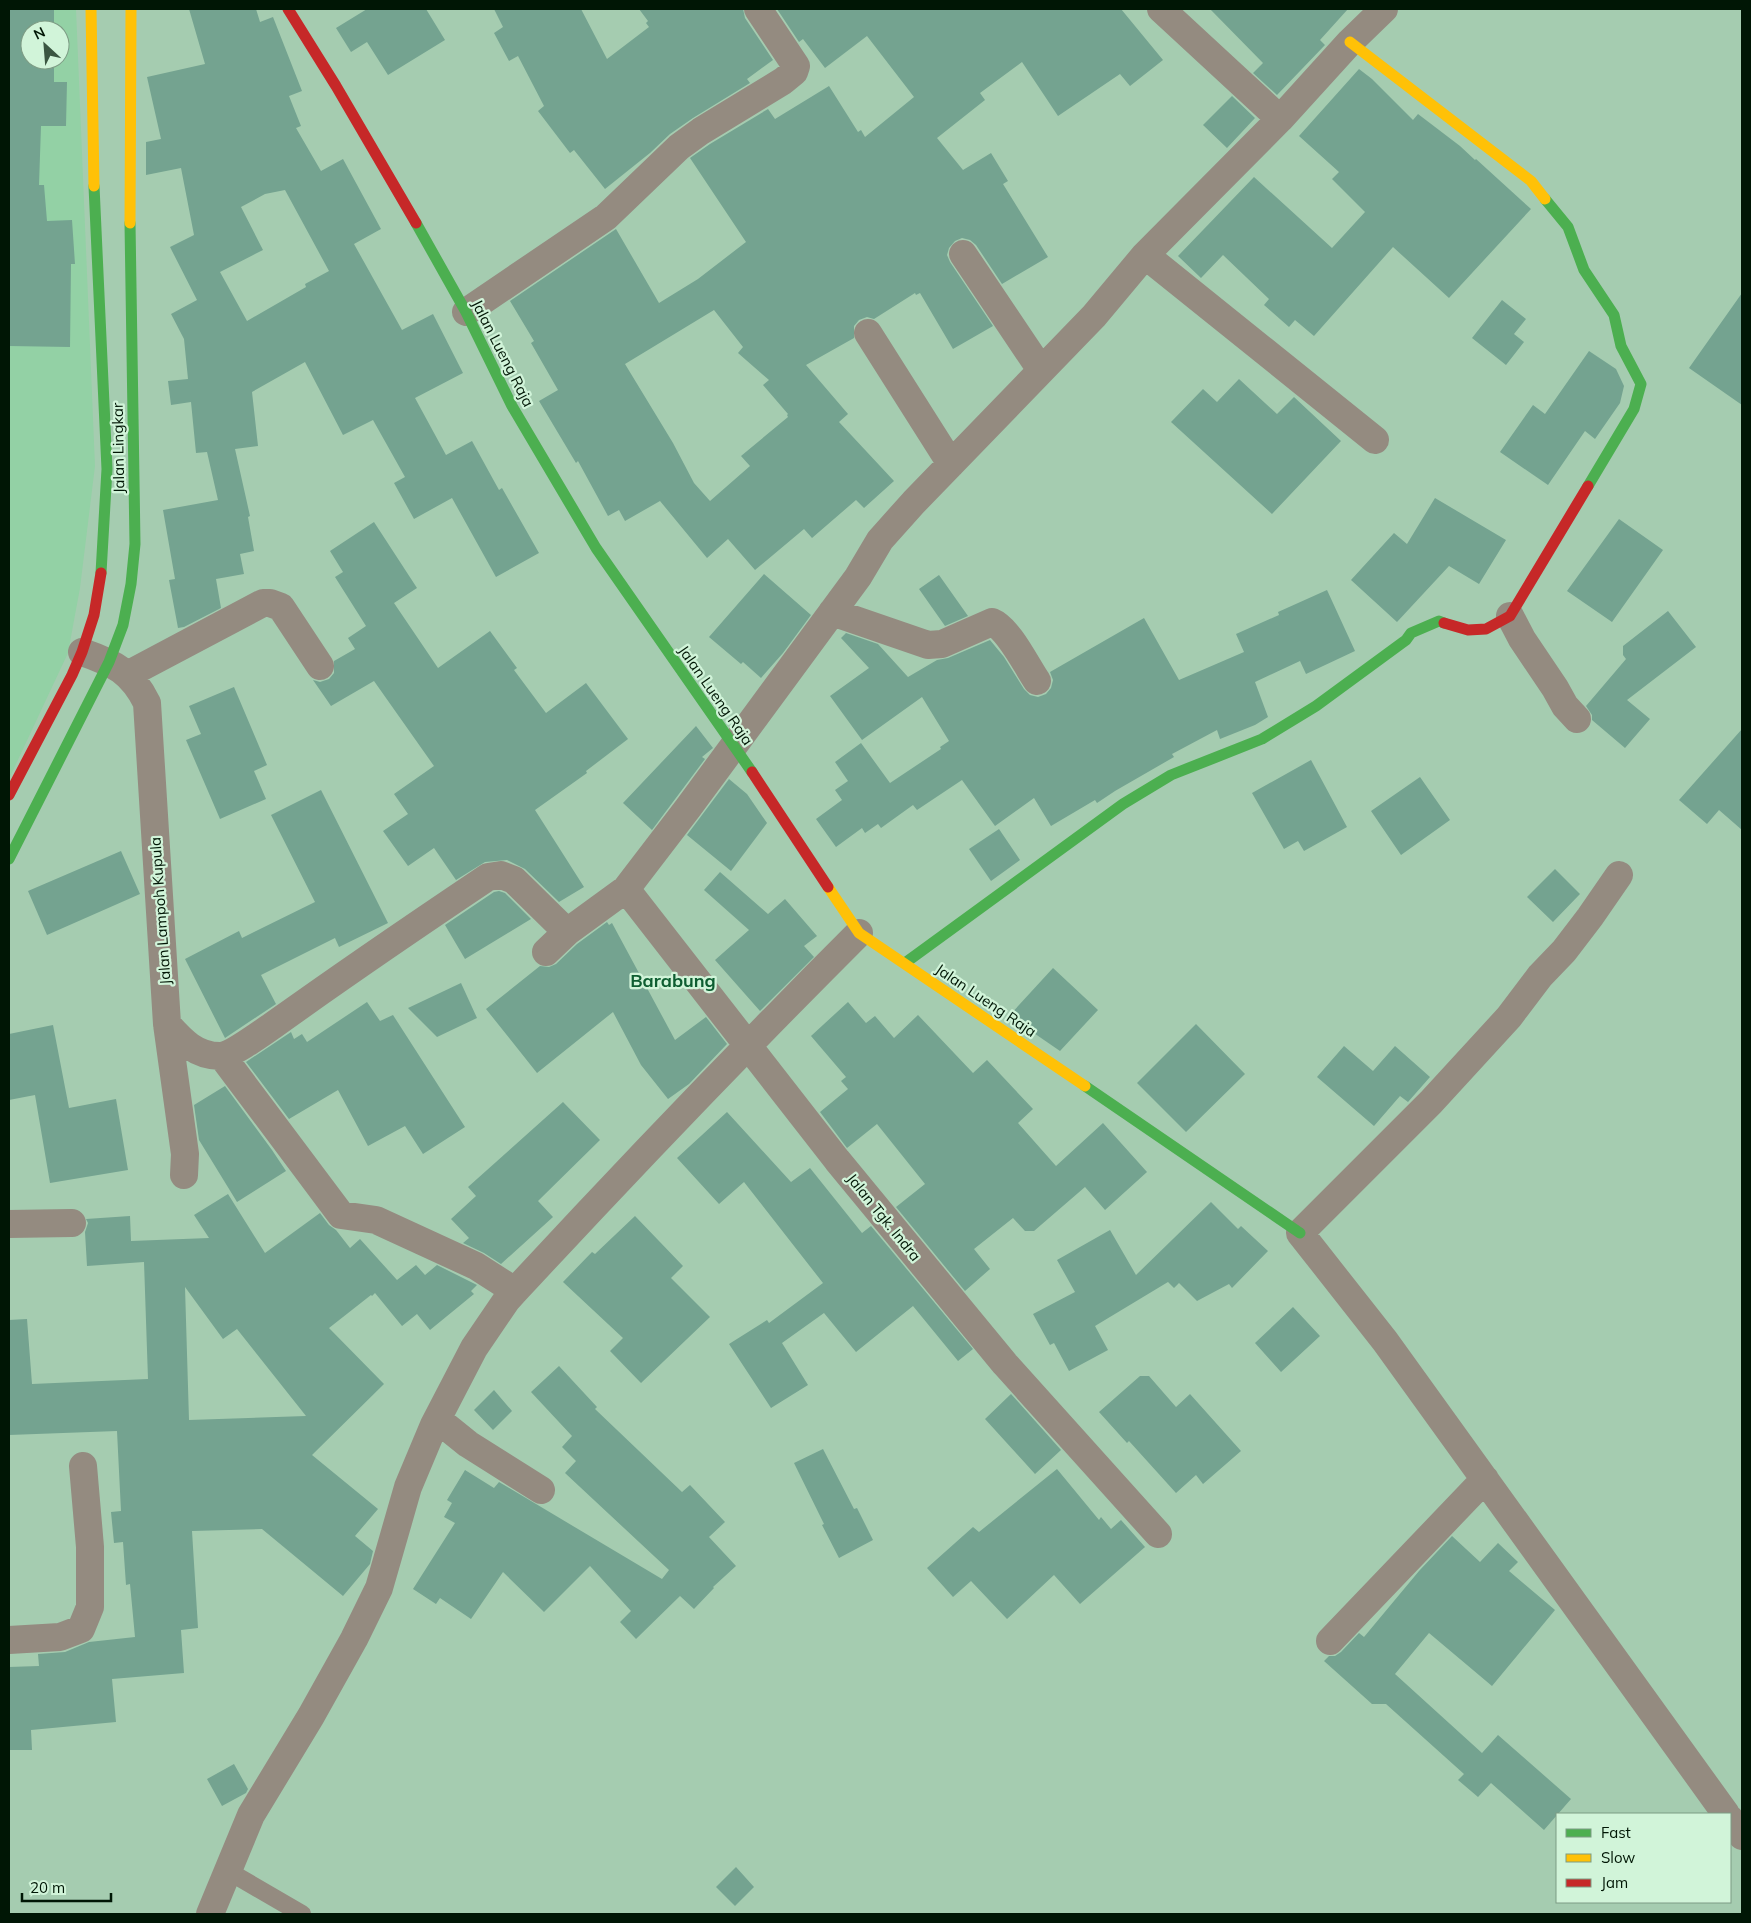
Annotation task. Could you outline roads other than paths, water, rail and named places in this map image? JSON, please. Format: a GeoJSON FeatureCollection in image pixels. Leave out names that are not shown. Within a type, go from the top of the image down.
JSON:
{"type":"FeatureCollection","features":[{"type":"Feature","properties":{"kind":"street"},"geometry":{"type":"LineString","coordinates":[[9,795],[72,675],[82,652],[94,615],[102,564],[106,469],[93,159],[91,9]]}},
{"type":"Feature","properties":{"kind":"street","name":"Jalan Lingkar"},"geometry":{"type":"LineString","coordinates":[[9,859],[118,668],[130,584],[135,544],[130,280],[130,9]]}},
{"type":"Feature","properties":{"kind":"street","name":"Jalan Lueng Raja"},"geometry":{"type":"LineString","coordinates":[[288,9],[336,86],[466,312],[512,406],[596,548],[734,746],[859,933],[1300,1233]]}},
{"type":"Feature","properties":{"kind":"street"},"geometry":{"type":"LineString","coordinates":[[466,312],[606,218],[679,148],[794,72],[796,66],[758,9]]}},
{"type":"Feature","properties":{"kind":"street"},"geometry":{"type":"LineString","coordinates":[[1162,9],[1280,119]]}},
{"type":"Feature","properties":{"kind":"street"},"geometry":{"type":"LineString","coordinates":[[546,952],[567,932],[626,889],[858,577],[880,540],[1094,316],[1145,255],[1280,119],[1350,42],[1384,9]]}},
{"type":"Feature","properties":{"kind":"street"},"geometry":{"type":"LineString","coordinates":[[905,963],[1123,804],[1171,774],[1262,739],[1316,706],[1406,640],[1411,633],[1439,621],[1468,630],[1486,629],[1510,616],[1634,409],[1641,384],[1621,346],[1614,315],[1584,270],[1568,227],[1531,181],[1350,42]]}},
{"type":"Feature","properties":{"kind":"street"},"geometry":{"type":"LineString","coordinates":[[963,254],[1041,370]]}},
{"type":"Feature","properties":{"kind":"street"},"geometry":{"type":"LineString","coordinates":[[1145,255],[1375,440]]}},
{"type":"Feature","properties":{"kind":"street"},"geometry":{"type":"LineString","coordinates":[[868,333],[951,464]]}},
{"type":"Feature","properties":{"kind":"street"},"geometry":{"type":"LineString","coordinates":[[82,652],[118,668],[263,602],[281,607],[320,666]]}},
{"type":"Feature","properties":{"kind":"street"},"geometry":{"type":"LineString","coordinates":[[832,612],[928,645],[942,644],[992,622],[997,624],[1007,635],[1036,681]]}},
{"type":"Feature","properties":{"kind":"street"},"geometry":{"type":"LineString","coordinates":[[1510,616],[1522,639],[1556,688],[1564,706],[1577,719]]}},
{"type":"Feature","properties":{"kind":"street","name":"Jalan Lampoh Kupula"},"geometry":{"type":"LineString","coordinates":[[118,668],[140,688],[147,704],[167,1024],[185,1154],[184,1174]]}},
{"type":"Feature","properties":{"kind":"street"},"geometry":{"type":"LineString","coordinates":[[167,1024],[186,1044],[204,1055],[222,1056],[254,1039],[362,962],[488,878],[501,875],[514,880],[567,932]]}},
{"type":"Feature","properties":{"kind":"street"},"geometry":{"type":"LineString","coordinates":[[1619,875],[1574,937],[1540,976],[1509,1017],[1431,1102],[1300,1233],[1385,1341],[1725,1813]]}},
{"type":"Feature","properties":{"kind":"street","name":"Jalan Tgk. Indra"},"geometry":{"type":"LineString","coordinates":[[626,889],[837,1160],[1005,1364],[1158,1534]]}},
{"type":"Feature","properties":{"kind":"street"},"geometry":{"type":"LineString","coordinates":[[210,1914],[251,1816],[311,1716],[354,1639],[379,1588],[408,1487],[437,1419],[474,1348],[506,1301],[638,1158],[859,933]]}},
{"type":"Feature","properties":{"kind":"street"},"geometry":{"type":"LineString","coordinates":[[222,1056],[340,1215],[376,1220],[476,1266],[515,1291]]}},
{"type":"Feature","properties":{"kind":"street"},"geometry":{"type":"LineString","coordinates":[[9,1224],[72,1223]]}},
{"type":"Feature","properties":{"kind":"street"},"geometry":{"type":"LineString","coordinates":[[437,1419],[468,1444],[541,1490]]}},
{"type":"Feature","properties":{"kind":"street"},"geometry":{"type":"LineString","coordinates":[[9,1640],[60,1637],[81,1629],[90,1607],[90,1547],[83,1466]]}},
{"type":"Feature","properties":{"kind":"street"},"geometry":{"type":"LineString","coordinates":[[1330,1642],[1485,1479]]}},
{"type":"Feature","properties":{"kind":"street"},"geometry":{"type":"LineString","coordinates":[[1731,1820],[1742,1836]]}},
{"type":"Feature","properties":{"kind":"lane"},"geometry":{"type":"LineString","coordinates":[[228,1871],[302,1914]]}},
{"type":"Feature","properties":{"kind":"district","name":"Barabung"},"geometry":{"type":"Point","coordinates":[673,980]}}]}
